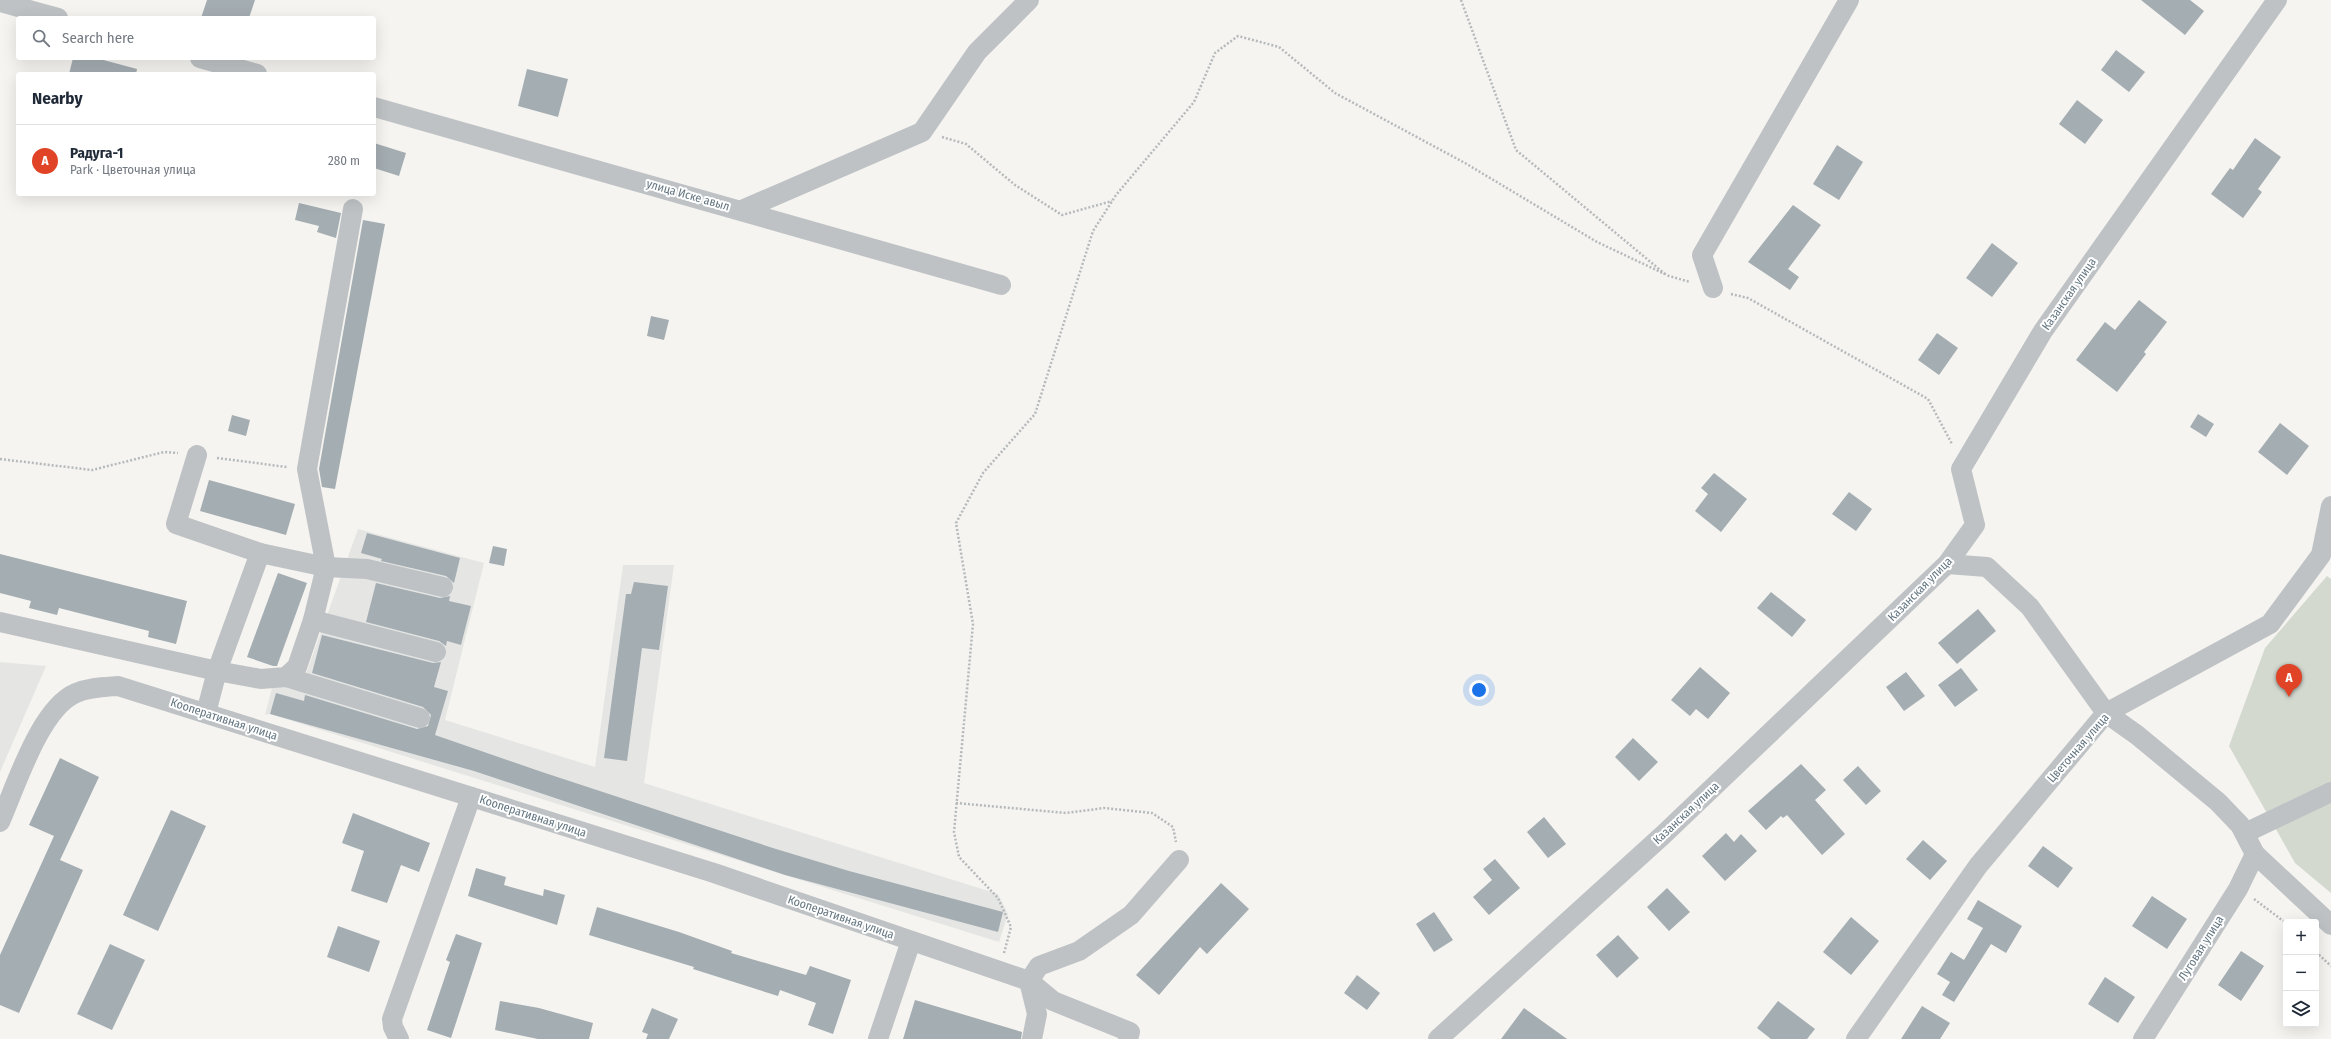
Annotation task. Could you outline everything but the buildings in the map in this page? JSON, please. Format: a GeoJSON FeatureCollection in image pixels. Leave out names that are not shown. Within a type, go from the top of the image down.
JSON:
{"type":"FeatureCollection","features":[{"type":"Feature","properties":{"kind":"street"},"geometry":{"type":"LineString","coordinates":[[742,210],[922,132],[977,52],[1028,0]]}},
{"type":"Feature","properties":{"kind":"street"},"geometry":{"type":"LineString","coordinates":[[1713,288],[1702,254],[1849,0]]}},
{"type":"Feature","properties":{"kind":"street","name":"Казанская улица"},"geometry":{"type":"LineString","coordinates":[[1438,1039],[1663,835],[1947,564],[1975,525],[1962,469],[2043,331],[2277,0]]}},
{"type":"Feature","properties":{"kind":"street"},"geometry":{"type":"LineString","coordinates":[[0,2],[51,16]]}},
{"type":"Feature","properties":{"kind":"street"},"geometry":{"type":"LineString","coordinates":[[207,60],[250,72]]}},
{"type":"Feature","properties":{"kind":"street","name":"улица Иске авыл"},"geometry":{"type":"LineString","coordinates":[[376,108],[742,210],[1001,285]]}},
{"type":"Feature","properties":{"kind":"street"},"geometry":{"type":"LineString","coordinates":[[286,677],[297,667],[313,620],[326,567],[307,469],[353,209]]}},
{"type":"Feature","properties":{"kind":"street"},"geometry":{"type":"LineString","coordinates":[[197,455],[176,524],[260,553],[326,567],[367,569],[443,587]]}},
{"type":"Feature","properties":{"kind":"street","name":"Цветочная улица"},"geometry":{"type":"LineString","coordinates":[[1856,1039],[1978,866],[2106,713],[2270,624],[2320,555],[2331,506]]}},
{"type":"Feature","properties":{"kind":"street"},"geometry":{"type":"LineString","coordinates":[[206,713],[217,671],[260,553]]}},
{"type":"Feature","properties":{"kind":"street"},"geometry":{"type":"LineString","coordinates":[[1947,564],[1987,567],[2030,607],[2106,713],[2137,735],[2218,802],[2245,833],[2255,854],[2331,925]]}},
{"type":"Feature","properties":{"kind":"street"},"geometry":{"type":"LineString","coordinates":[[313,620],[436,652]]}},
{"type":"Feature","properties":{"kind":"street"},"geometry":{"type":"LineString","coordinates":[[0,622],[217,671],[261,679],[286,677],[420,718]]}},
{"type":"Feature","properties":{"kind":"street","name":"Кооперативная улица"},"geometry":{"type":"LineString","coordinates":[[0,822],[43,724],[56,707],[75,693],[97,687],[118,686],[714,873],[1029,981]]}},
{"type":"Feature","properties":{"kind":"street"},"geometry":{"type":"LineString","coordinates":[[2245,833],[2331,792]]}},
{"type":"Feature","properties":{"kind":"street"},"geometry":{"type":"LineString","coordinates":[[399,1039],[393,1027],[392,1019],[471,797]]}},
{"type":"Feature","properties":{"kind":"street","name":"Луговая улица"},"geometry":{"type":"LineString","coordinates":[[2143,1039],[2238,889],[2255,854]]}},
{"type":"Feature","properties":{"kind":"street"},"geometry":{"type":"LineString","coordinates":[[1032,1039],[1037,1014],[1029,981],[1038,966],[1079,951],[1132,915],[1179,860]]}},
{"type":"Feature","properties":{"kind":"street"},"geometry":{"type":"LineString","coordinates":[[878,1039],[911,941]]}},
{"type":"Feature","properties":{"kind":"street"},"geometry":{"type":"LineString","coordinates":[[1029,981],[1053,1002],[1130,1032],[1128,1039]]}},
{"type":"Feature","properties":{"kind":"path"},"geometry":{"type":"LineString","coordinates":[[1461,0],[1516,150],[1669,276]]}},
{"type":"Feature","properties":{"kind":"path"},"geometry":{"type":"LineString","coordinates":[[1000,971],[1010,927],[998,898],[959,857],[954,832],[973,624],[956,523],[983,473],[1035,414],[1093,231],[1112,201],[1194,102],[1215,53],[1238,36],[1279,47],[1335,93],[1465,164],[1597,242],[1669,276],[1748,298],[1928,399],[1958,455],[1962,469]]}},
{"type":"Feature","properties":{"kind":"path"},"geometry":{"type":"LineString","coordinates":[[922,132],[966,144],[1015,185],[1062,215],[1112,201]]}},
{"type":"Feature","properties":{"kind":"path"},"geometry":{"type":"LineString","coordinates":[[0,459],[92,470],[164,452],[307,469]]}},
{"type":"Feature","properties":{"kind":"path"},"geometry":{"type":"LineString","coordinates":[[956,803],[1066,813],[1104,808],[1152,813],[1173,827],[1179,860]]}},
{"type":"Feature","properties":{"kind":"path"},"geometry":{"type":"LineString","coordinates":[[2238,889],[2278,915],[2283,920]]}},
{"type":"Feature","properties":{"kind":"path"},"geometry":{"type":"LineString","coordinates":[[2319,955],[2331,966]]}},
{"type":"Feature","properties":{"kind":"shaded area"},"geometry":{"type":"Polygon","coordinates":[[[358,529],[484,563],[445,720],[595,767],[623,565],[674,565],[644,783],[998,894],[1008,914],[999,942],[270,714],[265,715],[274,680],[304,679],[358,529]]]}},
{"type":"Feature","properties":{"kind":"shaded area"},"geometry":{"type":"Polygon","coordinates":[[[2327,576],[2331,579],[2331,893],[2295,863],[2229,746],[2265,648],[2327,576]]]}},
{"type":"Feature","properties":{"kind":"shaded area"},"geometry":{"type":"Polygon","coordinates":[[[0,662],[46,666],[0,772],[0,662]]]}},
{"type":"Feature","properties":{"kind":"place","name":"Радуга-1"},"geometry":{"type":"Point","coordinates":[2289,697]}}]}
